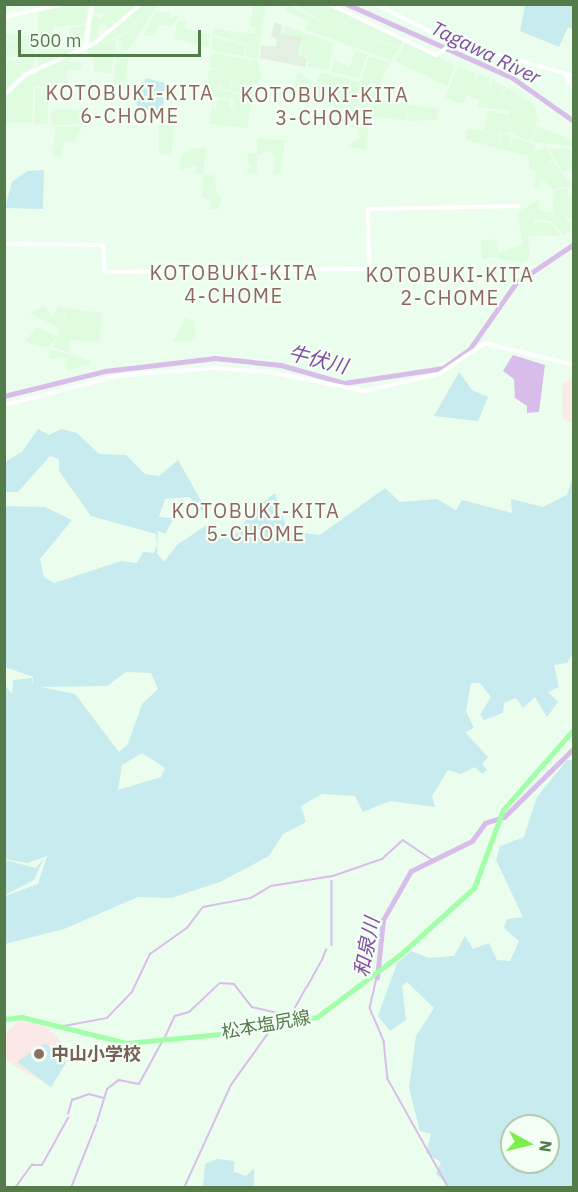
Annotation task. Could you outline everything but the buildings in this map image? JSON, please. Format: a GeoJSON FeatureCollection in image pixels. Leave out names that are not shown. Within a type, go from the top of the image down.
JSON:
{"type":"FeatureCollection","features":[{"type":"Feature","properties":{"kind":"main road","name":"松本塩尻線"},"geometry":{"type":"LineString","coordinates":[[4,1019],[22,1017],[120,1043],[231,1033],[312,1019],[377,970],[474,888],[499,819],[526,778],[573,729]]}},
{"type":"Feature","properties":{"kind":"street"},"geometry":{"type":"LineString","coordinates":[[4,17],[62,4]]}},
{"type":"Feature","properties":{"kind":"street"},"geometry":{"type":"LineString","coordinates":[[85,48],[92,4]]}},
{"type":"Feature","properties":{"kind":"street"},"geometry":{"type":"LineString","coordinates":[[4,95],[25,75],[85,48],[141,4]]}},
{"type":"Feature","properties":{"kind":"street"},"geometry":{"type":"LineString","coordinates":[[329,4],[437,54],[450,45]]}},
{"type":"Feature","properties":{"kind":"street"},"geometry":{"type":"LineString","coordinates":[[375,4],[450,45],[573,76]]}},
{"type":"Feature","properties":{"kind":"street"},"geometry":{"type":"LineString","coordinates":[[424,29],[498,57]]}},
{"type":"Feature","properties":{"kind":"street"},"geometry":{"type":"LineString","coordinates":[[566,76],[573,89]]}},
{"type":"Feature","properties":{"kind":"street"},"geometry":{"type":"LineString","coordinates":[[4,244],[104,245],[105,272],[369,269],[368,209],[518,206]]}},
{"type":"Feature","properties":{"kind":"street"},"geometry":{"type":"LineString","coordinates":[[4,405],[117,376],[213,368],[269,372],[365,391],[439,374],[484,343],[573,364]]}},
{"type":"Feature","properties":{"kind":"shaded area"},"geometry":{"type":"Polygon","coordinates":[[[72,5],[73,12],[74,5],[89,5],[85,24],[53,27],[52,45],[38,46],[38,34],[43,34],[38,33],[38,12],[72,5]]]}},
{"type":"Feature","properties":{"kind":"shaded area"},"geometry":{"type":"Polygon","coordinates":[[[95,5],[139,5],[107,32],[107,25],[100,25],[96,41],[90,43],[92,15],[102,19],[103,13],[93,14],[95,5]]]}},
{"type":"Feature","properties":{"kind":"shaded area"},"geometry":{"type":"Polygon","coordinates":[[[143,5],[155,5],[155,9],[129,50],[117,49],[122,43],[117,38],[138,28],[99,43],[116,39],[115,50],[129,54],[114,54],[111,73],[94,72],[93,52],[87,59],[87,50],[143,5]]]}},
{"type":"Feature","properties":{"kind":"shaded area"},"geometry":{"type":"Polygon","coordinates":[[[253,5],[266,5],[260,39],[255,39],[260,41],[258,60],[246,57],[247,44],[213,35],[214,29],[255,34],[256,28],[250,26],[253,5]]]}},
{"type":"Feature","properties":{"kind":"shaded area"},"geometry":{"type":"Polygon","coordinates":[[[287,5],[324,23],[296,5],[326,5],[403,41],[399,47],[329,24],[399,48],[391,60],[306,30],[309,22],[285,10],[287,5]]]}},
{"type":"Feature","properties":{"kind":"shaded area"},"geometry":{"type":"Polygon","coordinates":[[[525,5],[573,5],[573,29],[568,27],[559,47],[520,31],[525,5]]]}},
{"type":"Feature","properties":{"kind":"shaded area"},"geometry":{"type":"Polygon","coordinates":[[[155,12],[171,13],[169,19],[180,14],[172,26],[158,25],[155,36],[144,35],[152,19],[161,20],[152,18],[155,12]]]}},
{"type":"Feature","properties":{"kind":"shaded area"},"geometry":{"type":"Polygon","coordinates":[[[178,20],[186,21],[185,29],[209,34],[209,48],[174,38],[178,20]]]}},
{"type":"Feature","properties":{"kind":"shaded area"},"geometry":{"type":"Polygon","coordinates":[[[275,22],[282,25],[281,34],[302,37],[298,55],[307,58],[305,67],[260,58],[261,45],[276,47],[277,40],[271,36],[275,22]]]}},
{"type":"Feature","properties":{"kind":"shaded area"},"geometry":{"type":"Polygon","coordinates":[[[85,26],[81,48],[38,66],[39,48],[66,49],[70,28],[85,26]]]}},
{"type":"Feature","properties":{"kind":"shaded area"},"geometry":{"type":"Polygon","coordinates":[[[285,26],[333,43],[329,69],[317,69],[319,60],[316,68],[308,67],[308,56],[299,55],[301,45],[283,34],[285,26]]]}},
{"type":"Feature","properties":{"kind":"shaded area"},"geometry":{"type":"Polygon","coordinates":[[[6,34],[36,37],[35,44],[27,44],[35,45],[34,64],[20,63],[20,56],[5,57],[5,41],[18,42],[5,39],[6,34]]]}},
{"type":"Feature","properties":{"kind":"shaded area"},"geometry":{"type":"Polygon","coordinates":[[[212,37],[246,45],[244,56],[212,51],[212,37]]]}},
{"type":"Feature","properties":{"kind":"shaded area"},"geometry":{"type":"Polygon","coordinates":[[[406,42],[455,65],[447,86],[395,61],[406,42]]]}},
{"type":"Feature","properties":{"kind":"shaded area"},"geometry":{"type":"Polygon","coordinates":[[[356,51],[367,55],[359,78],[331,72],[334,61],[349,67],[356,51]]]}},
{"type":"Feature","properties":{"kind":"shaded area"},"geometry":{"type":"Polygon","coordinates":[[[212,53],[250,60],[249,69],[252,60],[258,62],[261,77],[254,97],[230,91],[236,67],[229,90],[220,88],[221,79],[217,88],[253,99],[247,128],[209,124],[214,98],[214,112],[219,99],[230,101],[230,109],[238,109],[232,107],[234,100],[206,95],[209,71],[216,69],[209,67],[212,53]]]}},
{"type":"Feature","properties":{"kind":"shaded area"},"geometry":{"type":"Polygon","coordinates":[[[369,56],[390,63],[366,113],[353,113],[346,110],[348,103],[344,109],[292,96],[298,72],[316,83],[320,72],[349,79],[350,89],[352,80],[360,82],[369,56]]]}},
{"type":"Feature","properties":{"kind":"shaded area"},"geometry":{"type":"Polygon","coordinates":[[[68,57],[68,62],[82,63],[82,70],[67,70],[65,85],[34,86],[35,72],[68,57]]]}},
{"type":"Feature","properties":{"kind":"shaded area"},"geometry":{"type":"Polygon","coordinates":[[[116,57],[128,58],[125,89],[114,88],[116,57]]]}},
{"type":"Feature","properties":{"kind":"shaded area"},"geometry":{"type":"Polygon","coordinates":[[[5,59],[33,65],[27,72],[13,71],[24,74],[5,93],[5,59]]]}},
{"type":"Feature","properties":{"kind":"shaded area"},"geometry":{"type":"Polygon","coordinates":[[[458,67],[476,73],[473,83],[479,74],[489,78],[490,91],[492,80],[506,87],[499,98],[508,88],[519,96],[516,101],[521,96],[534,106],[538,118],[531,142],[510,133],[513,122],[509,133],[484,130],[488,111],[509,115],[509,111],[478,107],[479,100],[467,95],[463,104],[445,98],[458,67]]]}},
{"type":"Feature","properties":{"kind":"shaded area"},"geometry":{"type":"Polygon","coordinates":[[[34,72],[32,123],[5,123],[4,97],[34,72]]]}},
{"type":"Feature","properties":{"kind":"shaded area"},"geometry":{"type":"Polygon","coordinates":[[[146,78],[165,83],[163,113],[140,111],[135,100],[146,78]]]}},
{"type":"Feature","properties":{"kind":"shaded area"},"geometry":{"type":"Polygon","coordinates":[[[48,87],[48,124],[35,124],[35,89],[48,87]]]}},
{"type":"Feature","properties":{"kind":"shaded area"},"geometry":{"type":"Polygon","coordinates":[[[375,99],[438,109],[436,120],[408,121],[407,110],[406,121],[396,119],[396,113],[395,119],[371,116],[375,99]]]}},
{"type":"Feature","properties":{"kind":"shaded area"},"geometry":{"type":"Polygon","coordinates":[[[52,109],[80,110],[80,124],[51,125],[52,109]]]}},
{"type":"Feature","properties":{"kind":"shaded area"},"geometry":{"type":"Polygon","coordinates":[[[159,115],[175,119],[171,155],[159,153],[159,115]]]}},
{"type":"Feature","properties":{"kind":"shaded area"},"geometry":{"type":"Polygon","coordinates":[[[352,115],[369,125],[366,150],[347,147],[360,138],[357,128],[347,126],[352,115]]]}},
{"type":"Feature","properties":{"kind":"shaded area"},"geometry":{"type":"Polygon","coordinates":[[[537,126],[573,140],[573,146],[532,142],[537,126]]]}},
{"type":"Feature","properties":{"kind":"shaded area"},"geometry":{"type":"Polygon","coordinates":[[[55,127],[82,127],[74,142],[65,141],[61,157],[53,157],[55,127]]]}},
{"type":"Feature","properties":{"kind":"shaded area"},"geometry":{"type":"Polygon","coordinates":[[[467,129],[500,132],[499,145],[502,133],[511,135],[508,148],[514,137],[535,144],[534,151],[546,147],[552,159],[548,164],[553,161],[573,186],[552,189],[541,178],[540,188],[533,189],[537,171],[530,168],[528,156],[466,140],[467,129]]]}},
{"type":"Feature","properties":{"kind":"shaded area"},"geometry":{"type":"Polygon","coordinates":[[[257,139],[285,140],[281,174],[273,174],[276,159],[270,151],[257,155],[257,173],[244,172],[252,165],[247,163],[248,153],[257,154],[257,139]]]}},
{"type":"Feature","properties":{"kind":"shaded area"},"geometry":{"type":"Polygon","coordinates":[[[195,148],[206,149],[203,175],[196,173],[197,165],[179,171],[182,155],[195,148]]]}},
{"type":"Feature","properties":{"kind":"shaded area"},"geometry":{"type":"Polygon","coordinates":[[[569,148],[573,168],[563,172],[549,149],[569,148]]]}},
{"type":"Feature","properties":{"kind":"shaded area"},"geometry":{"type":"Polygon","coordinates":[[[44,170],[43,209],[5,208],[12,182],[27,171],[44,170]]]}},
{"type":"Feature","properties":{"kind":"shaded area"},"geometry":{"type":"Polygon","coordinates":[[[204,174],[215,176],[217,195],[222,196],[218,209],[209,210],[211,200],[202,197],[204,174]]]}},
{"type":"Feature","properties":{"kind":"shaded area"},"geometry":{"type":"Polygon","coordinates":[[[567,188],[569,199],[573,189],[573,220],[565,215],[573,231],[563,235],[552,221],[535,219],[533,223],[549,223],[561,236],[528,236],[530,257],[523,263],[500,259],[492,250],[497,257],[482,259],[481,241],[496,239],[498,253],[523,245],[517,214],[538,199],[539,210],[553,213],[554,190],[567,188]]]}},
{"type":"Feature","properties":{"kind":"shaded area"},"geometry":{"type":"Polygon","coordinates":[[[44,306],[53,317],[58,307],[66,308],[60,329],[30,313],[44,306]]]}},
{"type":"Feature","properties":{"kind":"shaded area"},"geometry":{"type":"Polygon","coordinates":[[[68,308],[103,313],[99,342],[69,340],[69,352],[53,347],[68,308]]]}},
{"type":"Feature","properties":{"kind":"shaded area"},"geometry":{"type":"Polygon","coordinates":[[[185,318],[194,321],[196,340],[173,342],[185,318]]]}},
{"type":"Feature","properties":{"kind":"shaded area"},"geometry":{"type":"Polygon","coordinates":[[[36,327],[57,336],[48,348],[25,342],[36,327]]]}},
{"type":"Feature","properties":{"kind":"shaded area"},"geometry":{"type":"Polygon","coordinates":[[[49,349],[91,361],[91,364],[67,371],[66,358],[50,359],[49,349]]]}},
{"type":"Feature","properties":{"kind":"shaded area"},"geometry":{"type":"Polygon","coordinates":[[[513,355],[545,365],[539,412],[527,413],[527,406],[515,398],[514,379],[503,371],[513,355]]]}},
{"type":"Feature","properties":{"kind":"shaded area"},"geometry":{"type":"Polygon","coordinates":[[[459,372],[472,390],[488,397],[478,421],[434,416],[459,372]]]}},
{"type":"Feature","properties":{"kind":"shaded area"},"geometry":{"type":"Polygon","coordinates":[[[573,375],[573,424],[563,419],[563,384],[573,375]]]}},
{"type":"Feature","properties":{"kind":"shaded area"},"geometry":{"type":"Polygon","coordinates":[[[38,429],[49,435],[62,429],[77,433],[99,454],[126,455],[145,474],[159,476],[178,460],[207,511],[197,510],[190,497],[165,499],[159,517],[174,518],[165,534],[158,531],[157,553],[164,562],[177,545],[208,524],[226,537],[236,534],[253,510],[275,493],[288,531],[320,535],[385,488],[400,502],[437,499],[456,510],[462,500],[512,513],[511,499],[543,507],[567,495],[573,476],[573,653],[567,663],[554,665],[559,687],[548,692],[558,702],[547,717],[535,697],[523,708],[516,698],[504,703],[503,713],[484,720],[480,715],[491,697],[480,683],[471,683],[466,711],[474,728],[465,732],[488,757],[482,764],[487,770],[482,774],[475,767],[461,774],[448,770],[432,796],[435,807],[390,801],[363,812],[355,796],[322,794],[301,806],[306,822],[283,834],[269,856],[220,882],[171,898],[138,897],[64,929],[5,944],[5,896],[38,884],[47,856],[27,863],[5,859],[5,685],[12,694],[13,680],[32,678],[32,688],[33,677],[5,667],[5,506],[45,507],[72,520],[40,559],[44,577],[54,583],[121,561],[137,563],[143,552],[154,553],[157,545],[156,534],[91,516],[59,471],[59,459],[50,456],[18,492],[5,492],[5,462],[22,452],[38,429]],[[126,672],[107,686],[41,687],[75,694],[119,752],[128,744],[142,704],[158,689],[151,673],[126,672]],[[142,753],[122,765],[118,790],[161,777],[165,768],[142,753]]]}},
{"type":"Feature","properties":{"kind":"shaded area"},"geometry":{"type":"Polygon","coordinates":[[[567,760],[574,760],[573,1187],[451,1187],[436,1174],[441,1162],[426,1153],[431,1134],[420,1131],[409,1088],[416,1036],[434,1008],[407,982],[402,986],[406,1020],[390,1031],[378,1016],[397,963],[411,951],[429,958],[454,956],[465,936],[473,949],[489,943],[497,960],[510,961],[519,941],[504,928],[507,919],[523,917],[496,860],[500,846],[524,837],[537,797],[567,760]]]}},
{"type":"Feature","properties":{"kind":"shaded area"},"geometry":{"type":"Polygon","coordinates":[[[44,858],[34,880],[5,895],[5,860],[36,868],[44,858]]]}},
{"type":"Feature","properties":{"kind":"shaded area","name":"中山小学校"},"geometry":{"type":"Polygon","coordinates":[[[20,1019],[45,1026],[73,1053],[51,1087],[5,1060],[5,1034],[20,1019]]]}},
{"type":"Feature","properties":{"kind":"shaded area"},"geometry":{"type":"Polygon","coordinates":[[[45,1043],[66,1063],[51,1087],[17,1062],[45,1043]]]}},
{"type":"Feature","properties":{"kind":"shaded area"},"geometry":{"type":"Polygon","coordinates":[[[217,1159],[234,1161],[234,1172],[246,1176],[254,1168],[254,1187],[203,1187],[205,1164],[217,1159]]]}},
{"type":"Feature","properties":{"kind":"waterway","name":"Tagawa River"},"geometry":{"type":"LineString","coordinates":[[347,4],[513,78],[574,121]]}},
{"type":"Feature","properties":{"kind":"waterway","name":"牛伏川"},"geometry":{"type":"LineString","coordinates":[[4,396],[105,371],[215,358],[281,365],[344,383],[443,368],[469,350],[516,283],[574,244]]}},
{"type":"Feature","properties":{"kind":"waterway","name":"和泉川"},"geometry":{"type":"LineString","coordinates":[[377,978],[383,920],[411,871],[472,841],[485,823],[504,817],[574,748]]}},
{"type":"Feature","properties":{"kind":"waterway"},"geometry":{"type":"LineString","coordinates":[[333,876],[382,859],[403,840],[431,859]]}},
{"type":"Feature","properties":{"kind":"waterway"},"geometry":{"type":"LineString","coordinates":[[64,1026],[107,1018],[132,992],[150,954],[187,928],[203,907],[251,898],[271,886],[332,876]]}},
{"type":"Feature","properties":{"kind":"waterway"},"geometry":{"type":"LineString","coordinates":[[332,881],[332,945]]}},
{"type":"Feature","properties":{"kind":"waterway"},"geometry":{"type":"LineString","coordinates":[[323,957],[326,950]]}},
{"type":"Feature","properties":{"kind":"waterway"},"geometry":{"type":"LineString","coordinates":[[307,987],[323,958]]}},
{"type":"Feature","properties":{"kind":"waterway","name":"和泉川"},"geometry":{"type":"LineString","coordinates":[[377,978],[370,1008],[384,1041],[388,1079],[449,1188]]}},
{"type":"Feature","properties":{"kind":"waterway"},"geometry":{"type":"LineString","coordinates":[[165,1037],[175,1016],[189,1012],[220,983],[234,984]]}},
{"type":"Feature","properties":{"kind":"waterway"},"geometry":{"type":"LineString","coordinates":[[235,985],[252,1007],[291,1016]]}},
{"type":"Feature","properties":{"kind":"waterway"},"geometry":{"type":"LineString","coordinates":[[291,1015],[306,988]]}},
{"type":"Feature","properties":{"kind":"waterway"},"geometry":{"type":"LineString","coordinates":[[279,1023],[287,1017]]}},
{"type":"Feature","properties":{"kind":"waterway"},"geometry":{"type":"LineString","coordinates":[[184,1188],[231,1085],[269,1032]]}},
{"type":"Feature","properties":{"kind":"waterway"},"geometry":{"type":"LineString","coordinates":[[97,1122],[107,1089],[119,1080],[139,1084],[162,1042]]}},
{"type":"Feature","properties":{"kind":"waterway"},"geometry":{"type":"LineString","coordinates":[[68,1114],[72,1100],[89,1094],[104,1098]]}},
{"type":"Feature","properties":{"kind":"waterway"},"geometry":{"type":"LineString","coordinates":[[15,1188],[32,1165],[42,1165],[68,1118]]}},
{"type":"Feature","properties":{"kind":"waterway"},"geometry":{"type":"LineString","coordinates":[[71,1188],[96,1125]]}},
{"type":"Feature","properties":{"kind":"place","name":"中山小学校"},"geometry":{"type":"Point","coordinates":[39,1054]}},
{"type":"Feature","properties":{"kind":"district","name":"KOTOBUKI-KITA 6-CHOME"},"geometry":{"type":"Point","coordinates":[130,104]}},
{"type":"Feature","properties":{"kind":"district","name":"KOTOBUKI-KITA 3-CHOME"},"geometry":{"type":"Point","coordinates":[325,106]}},
{"type":"Feature","properties":{"kind":"district","name":"KOTOBUKI-KITA 4-CHOME"},"geometry":{"type":"Point","coordinates":[234,284]}},
{"type":"Feature","properties":{"kind":"district","name":"KOTOBUKI-KITA 2-CHOME"},"geometry":{"type":"Point","coordinates":[450,286]}},
{"type":"Feature","properties":{"kind":"district","name":"KOTOBUKI-KITA 5-CHOME"},"geometry":{"type":"Point","coordinates":[256,522]}}]}
